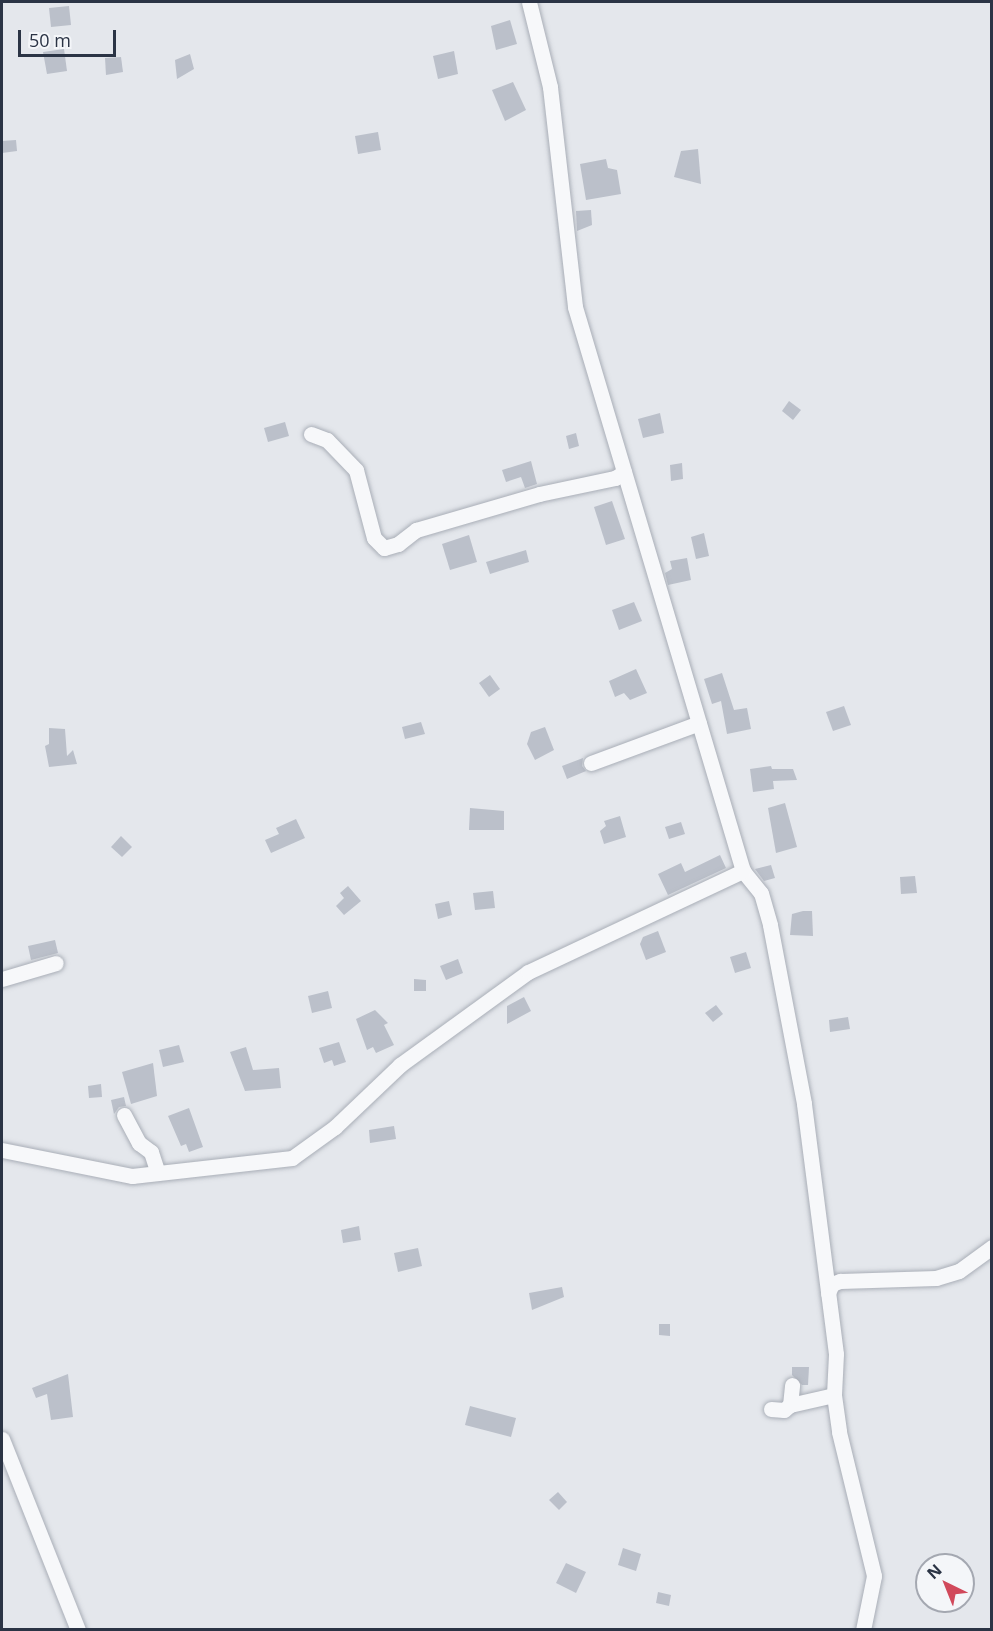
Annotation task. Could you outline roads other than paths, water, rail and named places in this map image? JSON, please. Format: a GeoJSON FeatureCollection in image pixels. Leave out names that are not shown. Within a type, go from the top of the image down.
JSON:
{"type":"FeatureCollection","features":[{"type":"Feature","properties":{"kind":"street"},"geometry":{"type":"LineString","coordinates":[[529,2],[550,87],[575,307],[743,871],[761,893],[770,925],[804,1104],[836,1354],[834,1395],[849,1485],[874,1576],[864,1629]]}},
{"type":"Feature","properties":{"kind":"street"},"geometry":{"type":"LineString","coordinates":[[311,434],[327,440],[356,470],[374,538],[384,548],[398,544],[416,530],[539,494],[615,478],[624,472]]}},
{"type":"Feature","properties":{"kind":"street"},"geometry":{"type":"LineString","coordinates":[[591,763],[699,723]]}},
{"type":"Feature","properties":{"kind":"street"},"geometry":{"type":"LineString","coordinates":[[2,1150],[132,1176],[292,1158],[335,1127],[400,1065],[528,972],[743,871]]}},
{"type":"Feature","properties":{"kind":"street"},"geometry":{"type":"LineString","coordinates":[[2,979],[56,963]]}},
{"type":"Feature","properties":{"kind":"street"},"geometry":{"type":"LineString","coordinates":[[124,1115],[140,1143],[151,1152],[158,1173]]}},
{"type":"Feature","properties":{"kind":"street"},"geometry":{"type":"LineString","coordinates":[[828,1293],[832,1284],[840,1281],[936,1278],[959,1271],[992,1247]]}},
{"type":"Feature","properties":{"kind":"street"},"geometry":{"type":"LineString","coordinates":[[790,1405],[792,1384]]}},
{"type":"Feature","properties":{"kind":"street"},"geometry":{"type":"LineString","coordinates":[[771,1409],[784,1410],[790,1405],[834,1395]]}},
{"type":"Feature","properties":{"kind":"street"},"geometry":{"type":"LineString","coordinates":[[2,1439],[78,1629]]}}]}
